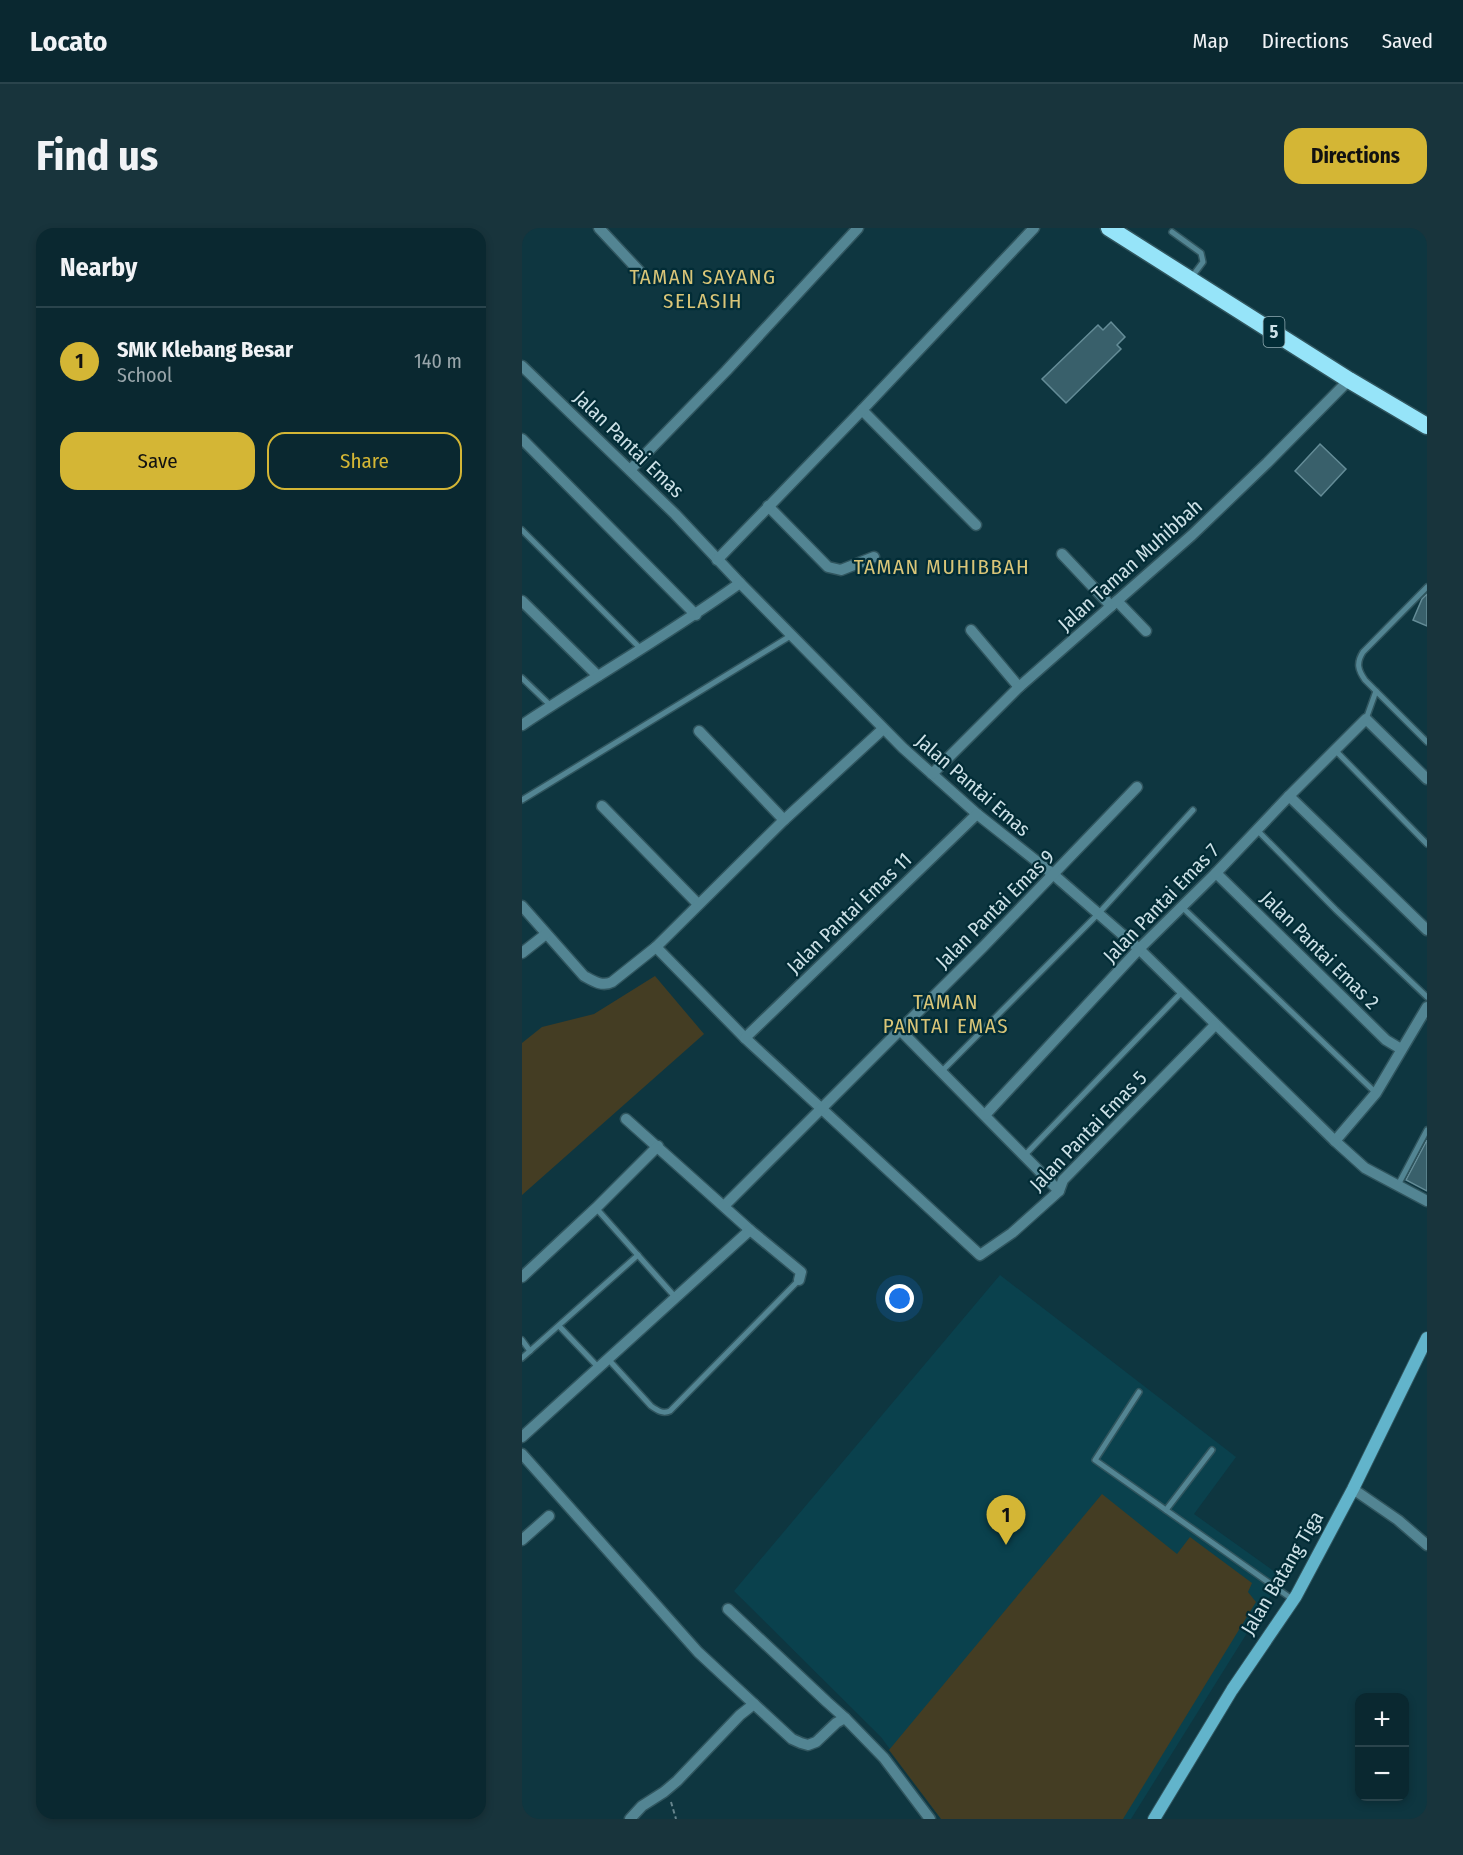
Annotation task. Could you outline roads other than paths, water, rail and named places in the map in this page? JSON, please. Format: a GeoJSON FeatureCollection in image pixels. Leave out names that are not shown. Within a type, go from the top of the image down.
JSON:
{"type":"FeatureCollection","features":[{"type":"Feature","properties":{"kind":"highway","name":"5"},"geometry":{"type":"LineString","coordinates":[[1115,231],[1349,380],[1427,426]]}},
{"type":"Feature","properties":{"kind":"main road","name":"Jalan Batang Tiga"},"geometry":{"type":"LineString","coordinates":[[1154,1819],[1232,1690],[1294,1600],[1353,1489],[1427,1338]]}},
{"type":"Feature","properties":{"kind":"street"},"geometry":{"type":"LineString","coordinates":[[599,228],[642,274]]}},
{"type":"Feature","properties":{"kind":"street"},"geometry":{"type":"LineString","coordinates":[[630,470],[726,371],[858,228]]}},
{"type":"Feature","properties":{"kind":"street"},"geometry":{"type":"LineString","coordinates":[[717,560],[1034,228]]}},
{"type":"Feature","properties":{"kind":"street","name":"Jalan Pantai Emas"},"geometry":{"type":"LineString","coordinates":[[522,366],[675,514],[883,729],[977,814],[1054,875],[1139,949],[1365,1168],[1427,1201]]}},
{"type":"Feature","properties":{"kind":"street","name":"Jalan Taman Muhibbah"},"geometry":{"type":"LineString","coordinates":[[932,774],[1019,687],[1200,527],[1349,380]]}},
{"type":"Feature","properties":{"kind":"street"},"geometry":{"type":"LineString","coordinates":[[862,410],[976,525]]}},
{"type":"Feature","properties":{"kind":"street"},"geometry":{"type":"LineString","coordinates":[[522,439],[696,615]]}},
{"type":"Feature","properties":{"kind":"street"},"geometry":{"type":"LineString","coordinates":[[768,506],[828,567],[841,570],[874,557]]}},
{"type":"Feature","properties":{"kind":"street"},"geometry":{"type":"LineString","coordinates":[[1062,554],[1146,631]]}},
{"type":"Feature","properties":{"kind":"street"},"geometry":{"type":"LineString","coordinates":[[522,725],[696,615],[740,583]]}},
{"type":"Feature","properties":{"kind":"street"},"geometry":{"type":"LineString","coordinates":[[522,601],[598,676]]}},
{"type":"Feature","properties":{"kind":"street"},"geometry":{"type":"LineString","coordinates":[[971,630],[1019,687]]}},
{"type":"Feature","properties":{"kind":"street"},"geometry":{"type":"LineString","coordinates":[[1366,719],[1427,779]]}},
{"type":"Feature","properties":{"kind":"street","name":"Jalan Pantai Emas 7"},"geometry":{"type":"LineString","coordinates":[[985,1115],[1139,949],[1366,719]]}},
{"type":"Feature","properties":{"kind":"street"},"geometry":{"type":"LineString","coordinates":[[522,906],[575,968],[595,983],[608,984],[656,947],[784,820],[883,729]]}},
{"type":"Feature","properties":{"kind":"street"},"geometry":{"type":"LineString","coordinates":[[699,731],[784,820]]}},
{"type":"Feature","properties":{"kind":"street","name":"Jalan Pantai Emas 9"},"geometry":{"type":"LineString","coordinates":[[724,1206],[1054,875],[1137,787]]}},
{"type":"Feature","properties":{"kind":"street"},"geometry":{"type":"LineString","coordinates":[[1289,796],[1427,930]]}},
{"type":"Feature","properties":{"kind":"street"},"geometry":{"type":"LineString","coordinates":[[602,806],[698,904]]}},
{"type":"Feature","properties":{"kind":"street","name":"Jalan Pantai Emas 11"},"geometry":{"type":"LineString","coordinates":[[746,1038],[977,814]]}},
{"type":"Feature","properties":{"kind":"street","name":"Jalan Pantai Emas 2"},"geometry":{"type":"LineString","coordinates":[[1216,873],[1386,1040],[1401,1049]]}},
{"type":"Feature","properties":{"kind":"street"},"geometry":{"type":"LineString","coordinates":[[522,953],[546,934]]}},
{"type":"Feature","properties":{"kind":"street"},"geometry":{"type":"LineString","coordinates":[[656,947],[746,1038],[823,1108]]}},
{"type":"Feature","properties":{"kind":"street"},"geometry":{"type":"LineString","coordinates":[[1335,1141],[1376,1093],[1401,1049],[1425,1015]]}},
{"type":"Feature","properties":{"kind":"street","name":"Jalan Pantai Emas 5"},"geometry":{"type":"LineString","coordinates":[[823,1108],[980,1255],[1012,1233],[1059,1191],[1063,1180],[1215,1025]]}},
{"type":"Feature","properties":{"kind":"street"},"geometry":{"type":"LineString","coordinates":[[900,1030],[1059,1191]]}},
{"type":"Feature","properties":{"kind":"street"},"geometry":{"type":"LineString","coordinates":[[626,1119],[750,1230],[801,1272],[799,1280]]}},
{"type":"Feature","properties":{"kind":"street"},"geometry":{"type":"LineString","coordinates":[[522,1276],[596,1208],[658,1146]]}},
{"type":"Feature","properties":{"kind":"street"},"geometry":{"type":"LineString","coordinates":[[522,1437],[750,1230]]}},
{"type":"Feature","properties":{"kind":"street"},"geometry":{"type":"LineString","coordinates":[[522,1454],[698,1652],[792,1739],[808,1745],[816,1742],[836,1723],[846,1718]]}},
{"type":"Feature","properties":{"kind":"street"},"geometry":{"type":"LineString","coordinates":[[1353,1489],[1398,1520],[1427,1545]]}},
{"type":"Feature","properties":{"kind":"street"},"geometry":{"type":"LineString","coordinates":[[522,1540],[549,1516]]}},
{"type":"Feature","properties":{"kind":"street"},"geometry":{"type":"LineString","coordinates":[[728,1609],[846,1718],[884,1758],[930,1819]]}},
{"type":"Feature","properties":{"kind":"street"},"geometry":{"type":"LineString","coordinates":[[630,1819],[642,1806],[669,1788],[740,1715],[754,1704]]}},
{"type":"Feature","properties":{"kind":"lane"},"geometry":{"type":"LineString","coordinates":[[1172,232],[1201,254],[1203,262],[1190,279]]}},
{"type":"Feature","properties":{"kind":"lane"},"geometry":{"type":"LineString","coordinates":[[522,530],[642,650]]}},
{"type":"Feature","properties":{"kind":"lane"},"geometry":{"type":"LineString","coordinates":[[1427,587],[1362,652],[1358,659],[1360,673],[1427,742]]}},
{"type":"Feature","properties":{"kind":"lane"},"geometry":{"type":"LineString","coordinates":[[522,800],[792,635]]}},
{"type":"Feature","properties":{"kind":"lane"},"geometry":{"type":"LineString","coordinates":[[522,678],[551,706]]}},
{"type":"Feature","properties":{"kind":"lane"},"geometry":{"type":"LineString","coordinates":[[1366,719],[1376,691]]}},
{"type":"Feature","properties":{"kind":"lane"},"geometry":{"type":"LineString","coordinates":[[1335,750],[1427,844]]}},
{"type":"Feature","properties":{"kind":"lane"},"geometry":{"type":"LineString","coordinates":[[942,1071],[1098,914],[1193,810]]}},
{"type":"Feature","properties":{"kind":"lane"},"geometry":{"type":"LineString","coordinates":[[1257,829],[1336,910],[1427,997]]}},
{"type":"Feature","properties":{"kind":"lane"},"geometry":{"type":"LineString","coordinates":[[1182,907],[1376,1093]]}},
{"type":"Feature","properties":{"kind":"lane"},"geometry":{"type":"LineString","coordinates":[[1024,1156],[1182,992]]}},
{"type":"Feature","properties":{"kind":"lane"},"geometry":{"type":"LineString","coordinates":[[1398,1185],[1427,1130]]}},
{"type":"Feature","properties":{"kind":"lane"},"geometry":{"type":"LineString","coordinates":[[596,1208],[676,1298]]}},
{"type":"Feature","properties":{"kind":"lane"},"geometry":{"type":"LineString","coordinates":[[522,1358],[638,1255]]}},
{"type":"Feature","properties":{"kind":"lane"},"geometry":{"type":"LineString","coordinates":[[608,1359],[651,1406],[666,1413],[799,1280]]}},
{"type":"Feature","properties":{"kind":"lane"},"geometry":{"type":"LineString","coordinates":[[559,1326],[599,1368]]}},
{"type":"Feature","properties":{"kind":"lane"},"geometry":{"type":"LineString","coordinates":[[522,1340],[530,1351]]}},
{"type":"Feature","properties":{"kind":"lane"},"geometry":{"type":"LineString","coordinates":[[1139,1392],[1095,1460],[1294,1600]]}},
{"type":"Feature","properties":{"kind":"lane"},"geometry":{"type":"LineString","coordinates":[[1166,1510],[1212,1450]]}},
{"type":"Feature","properties":{"kind":"place","name":"SMK Klebang Besar"},"geometry":{"type":"Point","coordinates":[1006,1545]}},
{"type":"Feature","properties":{"kind":"district","name":"TAMAN SAYANG SELASIH"},"geometry":{"type":"Point","coordinates":[703,289]}},
{"type":"Feature","properties":{"kind":"district","name":"TAMAN MUHIBBAH"},"geometry":{"type":"Point","coordinates":[942,567]}},
{"type":"Feature","properties":{"kind":"district","name":"TAMAN PANTAI EMAS"},"geometry":{"type":"Point","coordinates":[946,1014]}}]}
